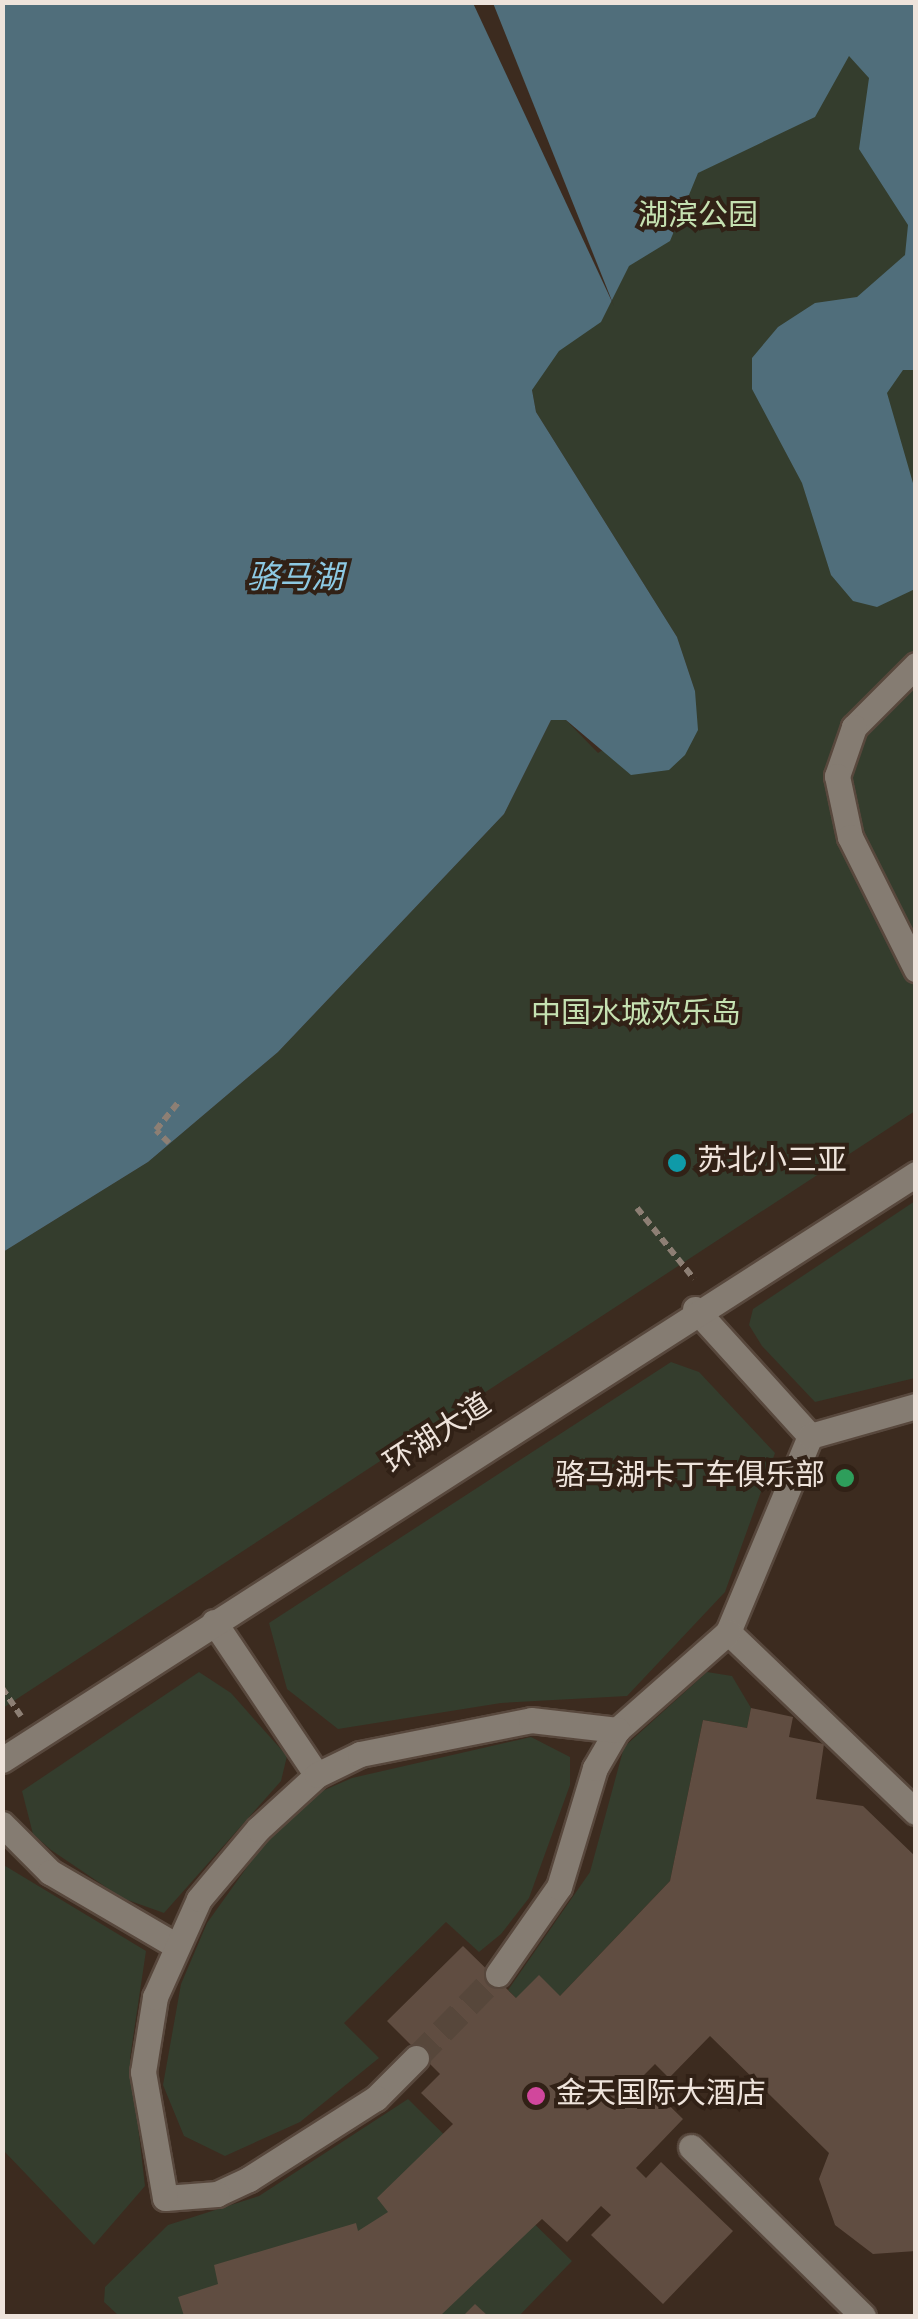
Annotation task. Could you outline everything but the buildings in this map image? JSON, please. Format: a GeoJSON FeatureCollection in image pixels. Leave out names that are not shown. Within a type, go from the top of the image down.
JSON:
{"type":"FeatureCollection","features":[{"type":"Feature","properties":{"kind":"street"},"geometry":{"type":"LineString","coordinates":[[916,664],[854,727],[836,776],[850,837],[916,970]]}},
{"type":"Feature","properties":{"kind":"street","name":"环湖大道"},"geometry":{"type":"LineString","coordinates":[[2,1760],[702,1304],[916,1174]]}},
{"type":"Feature","properties":{"kind":"street"},"geometry":{"type":"LineString","coordinates":[[702,1304],[810,1436]]}},
{"type":"Feature","properties":{"kind":"street"},"geometry":{"type":"LineString","coordinates":[[810,1436],[916,1406]]}},
{"type":"Feature","properties":{"kind":"street"},"geometry":{"type":"LineString","coordinates":[[498,1974],[566,1872],[596,1768],[617,1730],[728,1632],[810,1436]]}},
{"type":"Feature","properties":{"kind":"street"},"geometry":{"type":"LineString","coordinates":[[214,1622],[317,1775]]}},
{"type":"Feature","properties":{"kind":"street"},"geometry":{"type":"LineString","coordinates":[[728,1632],[916,1812]]}},
{"type":"Feature","properties":{"kind":"street"},"geometry":{"type":"LineString","coordinates":[[416,2058],[376,2098],[249,2180],[217,2194],[165,2198],[143,2072],[173,1944],[230,1860],[317,1775],[360,1754],[532,1720],[617,1730]]}},
{"type":"Feature","properties":{"kind":"street"},"geometry":{"type":"LineString","coordinates":[[2,1824],[50,1872],[173,1944]]}},
{"type":"Feature","properties":{"kind":"street"},"geometry":{"type":"LineString","coordinates":[[690,2147],[863,2316]]}},
{"type":"Feature","properties":{"kind":"path"},"geometry":{"type":"LineString","coordinates":[[169,1143],[156,1130],[180,1100]]}},
{"type":"Feature","properties":{"kind":"path"},"geometry":{"type":"LineString","coordinates":[[637,1208],[702,1304]]}},
{"type":"Feature","properties":{"kind":"green space"},"geometry":{"type":"Polygon","coordinates":[[[217,3],[915,3],[915,1111],[3,1708],[3,1252],[148,1162],[278,1052],[504,814],[551,720],[566,720],[598,753],[695,691],[677,637],[536,412],[532,390],[217,3]]]}},
{"type":"Feature","properties":{"kind":"green space"},"geometry":{"type":"Polygon","coordinates":[[[915,1201],[915,1378],[815,1402],[762,1346],[749,1325],[753,1309],[915,1201]]]}},
{"type":"Feature","properties":{"kind":"green space"},"geometry":{"type":"Polygon","coordinates":[[[671,1362],[699,1372],[775,1453],[725,1592],[627,1696],[501,1703],[338,1729],[287,1689],[269,1623],[671,1362]]]}},
{"type":"Feature","properties":{"kind":"green space"},"geometry":{"type":"Polygon","coordinates":[[[199,1672],[231,1693],[287,1756],[281,1781],[164,1913],[122,1898],[51,1850],[33,1834],[22,1791],[199,1672]]]}},
{"type":"Feature","properties":{"kind":"green space"},"geometry":{"type":"Polygon","coordinates":[[[707,1672],[732,1676],[751,1708],[747,1728],[703,1720],[670,1881],[560,1996],[516,1998],[508,1990],[590,1872],[624,1747],[707,1672]]]}},
{"type":"Feature","properties":{"kind":"green space"},"geometry":{"type":"Polygon","coordinates":[[[531,1737],[570,1757],[570,1785],[529,1898],[501,1934],[479,1952],[446,1922],[344,2023],[379,2058],[300,2122],[225,2156],[184,2136],[163,2085],[181,1984],[207,1923],[267,1839],[320,1792],[352,1778],[531,1737]]]}},
{"type":"Feature","properties":{"kind":"green space"},"geometry":{"type":"Polygon","coordinates":[[[2,1864],[146,1951],[130,2058],[145,2186],[94,2245],[3,2150],[2,1864]]]}},
{"type":"Feature","properties":{"kind":"green space"},"geometry":{"type":"Polygon","coordinates":[[[408,2099],[572,2261],[519,2316],[119,2316],[104,2302],[105,2287],[168,2225],[259,2196],[408,2099]]]}},
{"type":"Feature","properties":{"kind":"water","name":"骆马湖"},"geometry":{"type":"Polygon","coordinates":[[[3,3],[915,3],[915,370],[903,370],[887,393],[915,490],[915,589],[877,607],[853,601],[831,575],[802,483],[752,389],[752,358],[778,327],[815,303],[857,297],[905,255],[908,225],[859,149],[869,78],[849,56],[815,117],[698,173],[670,241],[629,266],[601,322],[559,351],[532,390],[536,412],[677,637],[695,691],[698,730],[685,755],[669,770],[631,775],[566,720],[551,720],[504,814],[278,1052],[148,1162],[3,1252],[3,3]]]}},
{"type":"Feature","properties":{"kind":"pier"},"geometry":{"type":"Polygon","coordinates":[[[473,3],[493,3],[614,306],[473,3]]]}},
{"type":"Feature","properties":{"kind":"tunnel"},"geometry":{"type":"LineString","coordinates":[[416,2058],[498,1974]]}},
{"type":"Feature","properties":{"kind":"place","name":"苏北小三亚"},"geometry":{"type":"Point","coordinates":[677,1163]}},
{"type":"Feature","properties":{"kind":"place","name":"骆马湖·卡丁车俱乐部"},"geometry":{"type":"Point","coordinates":[845,1478]}},
{"type":"Feature","properties":{"kind":"place","name":"金天国际大酒店"},"geometry":{"type":"Point","coordinates":[536,2096]}},
{"type":"Feature","properties":{"kind":"park label","name":"湖滨公园"},"geometry":{"type":"Point","coordinates":[698,218]}},
{"type":"Feature","properties":{"kind":"park label","name":"中国水城欢乐岛"},"geometry":{"type":"Point","coordinates":[636,1016]}}]}
